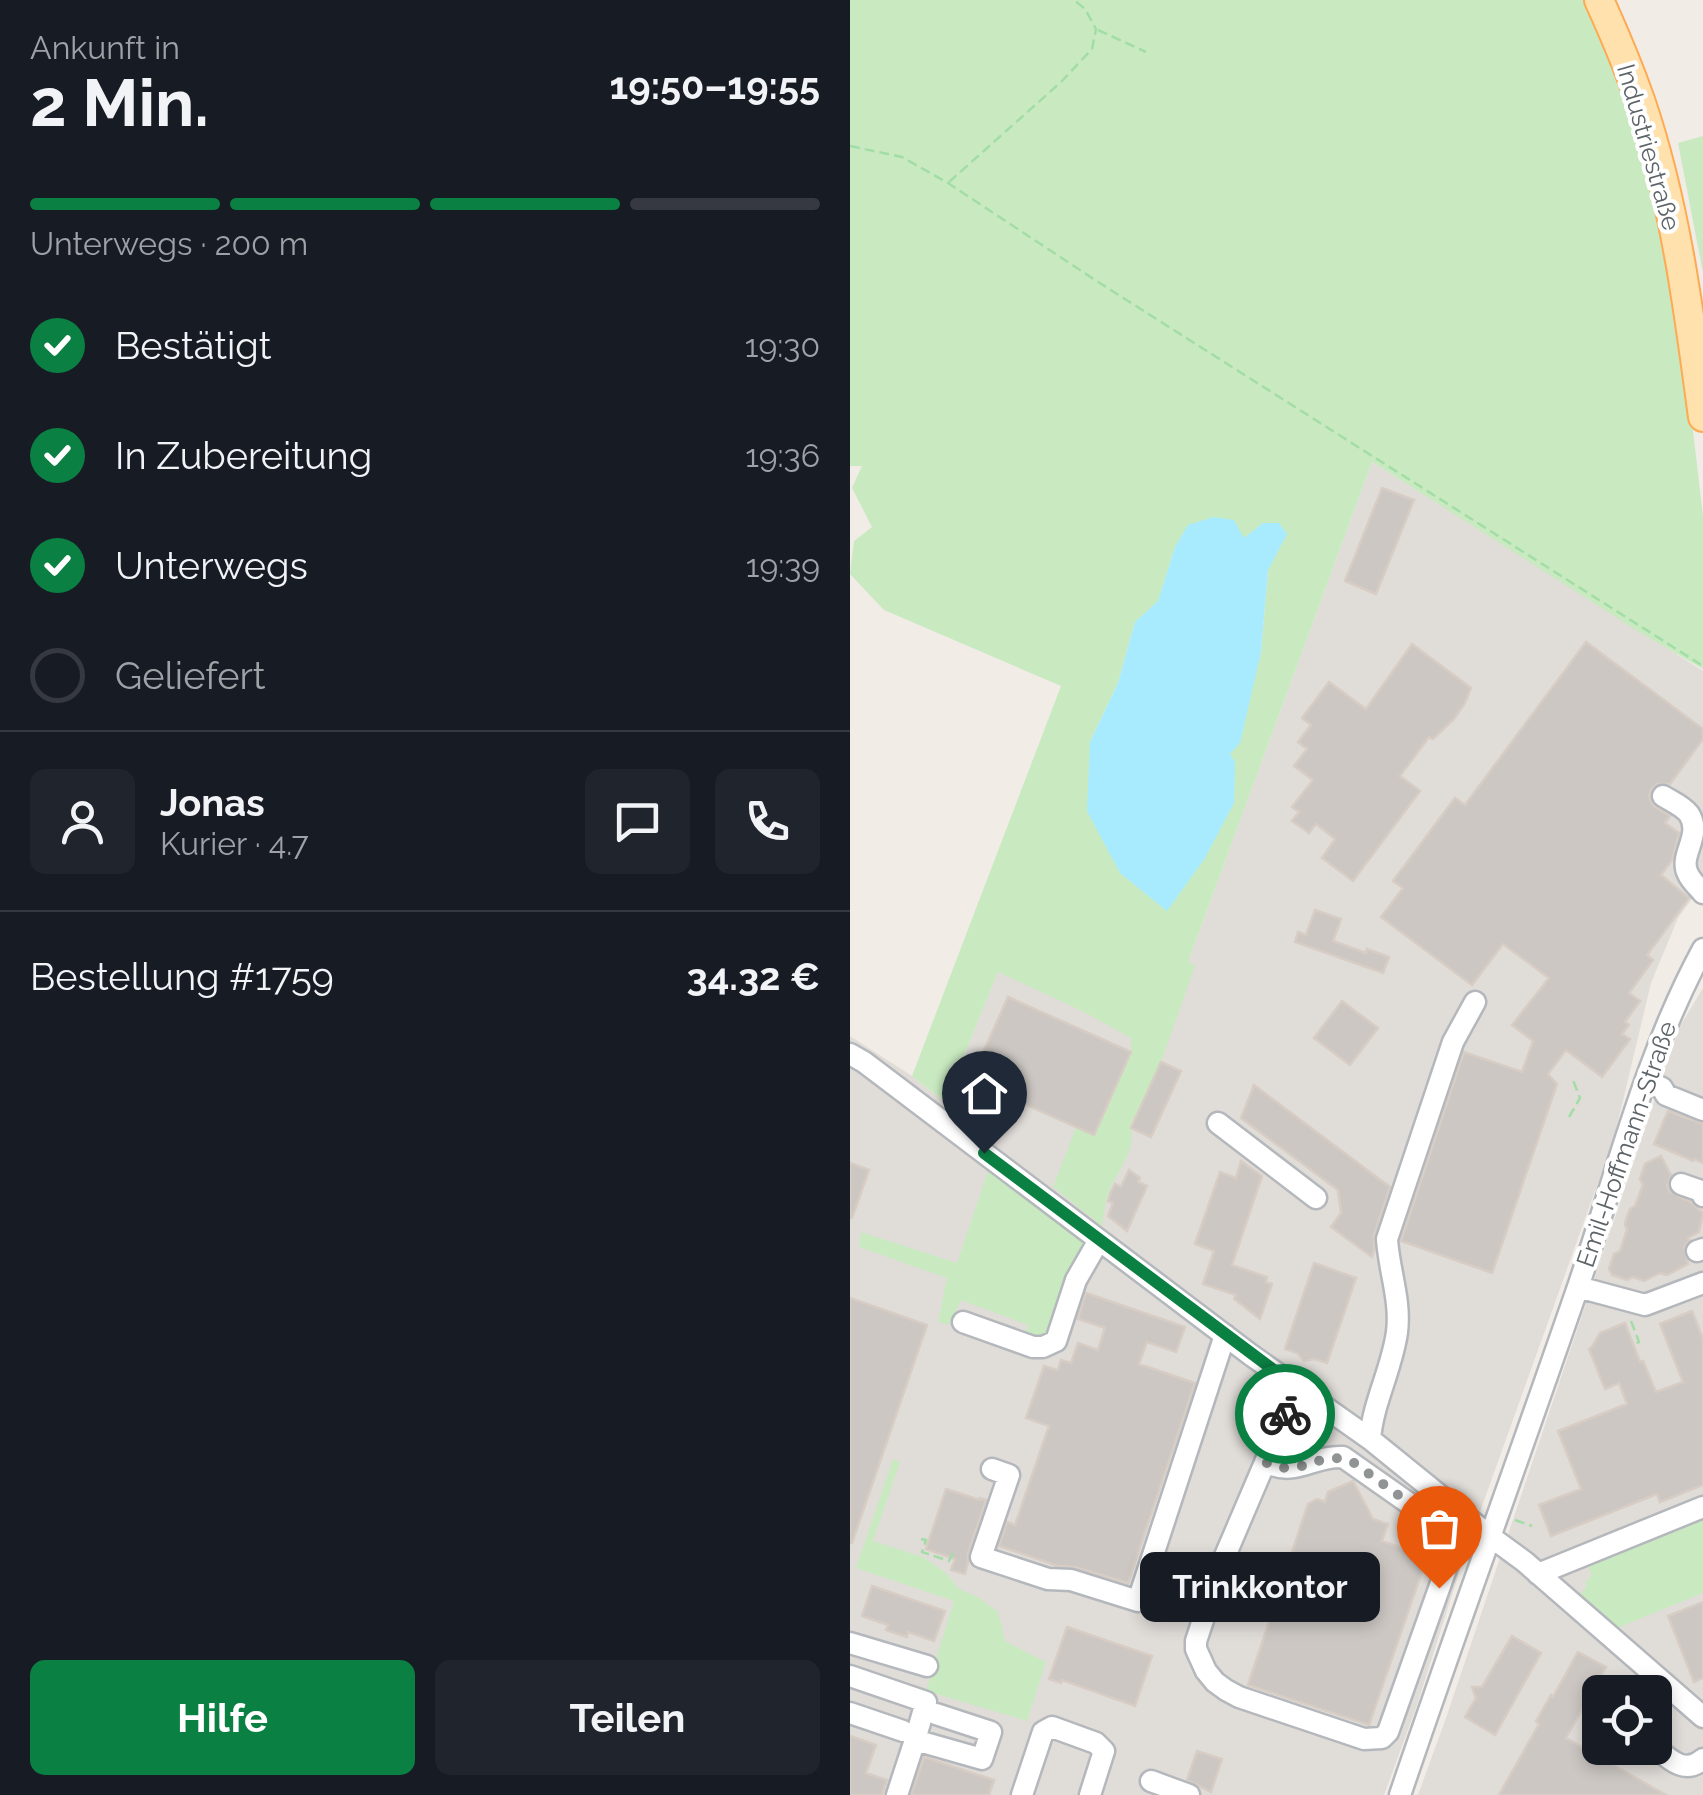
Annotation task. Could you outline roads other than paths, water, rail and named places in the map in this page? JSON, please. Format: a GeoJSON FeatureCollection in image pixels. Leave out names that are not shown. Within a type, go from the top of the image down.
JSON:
{"type":"FeatureCollection","features":[{"type":"Feature","properties":{"kind":"main road","name":"Industriestraße"},"geometry":{"type":"LineString","coordinates":[[1599,0],[1640,100],[1663,183],[1681,270],[1703,418]]}},
{"type":"Feature","properties":{"kind":"street"},"geometry":{"type":"LineString","coordinates":[[1663,796],[1688,812],[1694,824],[1686,872],[1703,893]]}},
{"type":"Feature","properties":{"kind":"street","name":"Emil-Hoffmann-Straße"},"geometry":{"type":"LineString","coordinates":[[1400,1795],[1646,1081],[1669,1017],[1703,949]]}},
{"type":"Feature","properties":{"kind":"street"},"geometry":{"type":"LineString","coordinates":[[1370,1439],[1373,1412],[1396,1338],[1398,1319],[1387,1239],[1453,1042],[1476,1002]]}},
{"type":"Feature","properties":{"kind":"street"},"geometry":{"type":"LineString","coordinates":[[850,1054],[1370,1439],[1693,1696],[1703,1717]]}},
{"type":"Feature","properties":{"kind":"street"},"geometry":{"type":"LineString","coordinates":[[1646,1081],[1662,1088],[1666,1095],[1703,1110]]}},
{"type":"Feature","properties":{"kind":"street"},"geometry":{"type":"LineString","coordinates":[[1218,1123],[1316,1198]]}},
{"type":"Feature","properties":{"kind":"street"},"geometry":{"type":"LineString","coordinates":[[1681,1184],[1701,1191],[1703,1196]]}},
{"type":"Feature","properties":{"kind":"street"},"geometry":{"type":"LineString","coordinates":[[963,1322],[1033,1347],[1056,1342],[1076,1280],[1100,1240]]}},
{"type":"Feature","properties":{"kind":"street","name":"Emil-Hoffmann-Straße"},"geometry":{"type":"LineString","coordinates":[[1578,1286],[1648,1305],[1703,1283]]}},
{"type":"Feature","properties":{"kind":"street"},"geometry":{"type":"LineString","coordinates":[[992,1469],[1009,1475],[981,1557],[1138,1602],[1225,1335]]}},
{"type":"Feature","properties":{"kind":"street"},"geometry":{"type":"LineString","coordinates":[[1265,1462],[1291,1468],[1333,1456],[1343,1457],[1444,1528],[1452,1542],[1452,1552],[1388,1732],[1382,1738],[1364,1739],[1239,1697],[1215,1682],[1200,1658],[1196,1641],[1222,1563],[1286,1411],[1299,1389]]}},
{"type":"Feature","properties":{"kind":"street"},"geometry":{"type":"LineString","coordinates":[[1538,1574],[1703,1507]]}},
{"type":"Feature","properties":{"kind":"street"},"geometry":{"type":"LineString","coordinates":[[850,1642],[927,1666]]}},
{"type":"Feature","properties":{"kind":"street"},"geometry":{"type":"LineString","coordinates":[[850,1676],[926,1702],[909,1735],[897,1795]]}},
{"type":"Feature","properties":{"kind":"street"},"geometry":{"type":"LineString","coordinates":[[850,1713],[982,1759],[991,1732],[936,1714]]}},
{"type":"Feature","properties":{"kind":"street"},"geometry":{"type":"LineString","coordinates":[[1022,1795],[1043,1732],[1052,1727],[1096,1742],[1104,1751],[1090,1795]]}},
{"type":"Feature","properties":{"kind":"street"},"geometry":{"type":"LineString","coordinates":[[1672,1761],[1694,1766],[1703,1759]]}},
{"type":"Feature","properties":{"kind":"street"},"geometry":{"type":"LineString","coordinates":[[1151,1781],[1189,1795]]}},
{"type":"Feature","properties":{"kind":"water"},"geometry":{"type":"Polygon","coordinates":[[[1214,517],[1234,520],[1244,538],[1263,523],[1279,523],[1287,534],[1268,570],[1261,652],[1240,743],[1230,754],[1235,762],[1234,803],[1205,858],[1167,911],[1120,873],[1087,811],[1090,742],[1118,683],[1135,622],[1158,601],[1175,547],[1188,525],[1214,517]]]}},
{"type":"Feature","properties":{"kind":"place","name":"Trinkkontor"},"geometry":{"type":"Point","coordinates":[1439,1588]}}]}
